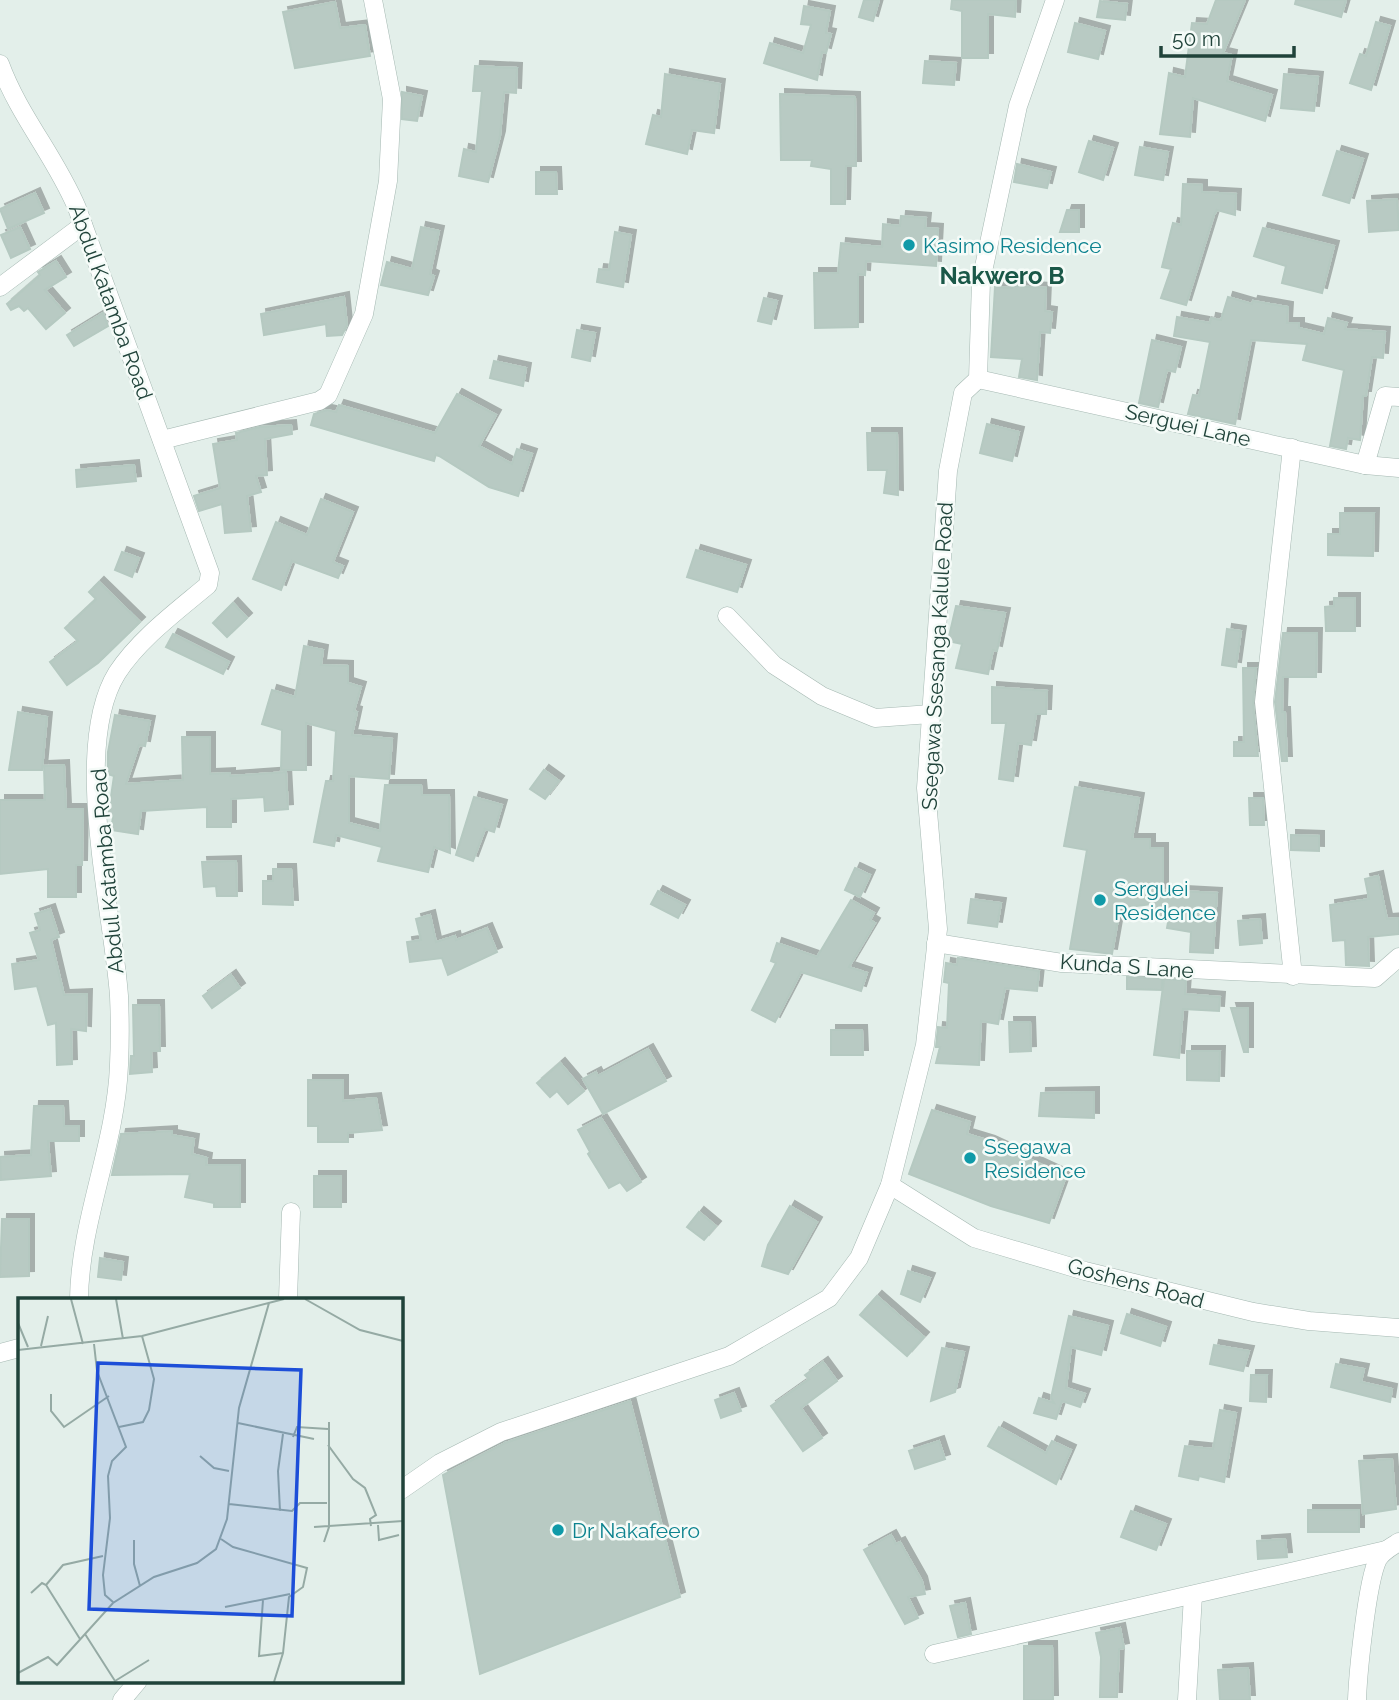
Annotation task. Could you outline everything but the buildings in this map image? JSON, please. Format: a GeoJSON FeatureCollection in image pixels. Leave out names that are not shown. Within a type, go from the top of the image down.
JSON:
{"type":"FeatureCollection","features":[{"type":"Feature","properties":{"kind":"street"},"geometry":{"type":"LineString","coordinates":[[162,440],[319,401],[328,395],[364,314],[388,181],[392,99],[373,0]]}},
{"type":"Feature","properties":{"kind":"street"},"geometry":{"type":"LineString","coordinates":[[978,379],[981,281],[1018,106],[1055,0]]}},
{"type":"Feature","properties":{"kind":"street","name":"Abdul Katamba Road"},"geometry":{"type":"LineString","coordinates":[[0,64],[11,96],[64,176],[162,440],[210,580],[148,638],[117,673],[97,727],[95,777],[119,998],[119,1065],[112,1136],[83,1256],[79,1298]]}},
{"type":"Feature","properties":{"kind":"street"},"geometry":{"type":"LineString","coordinates":[[0,287],[83,225]]}},
{"type":"Feature","properties":{"kind":"street","name":"Serguei Lane"},"geometry":{"type":"LineString","coordinates":[[978,379],[1365,465],[1399,468]]}},
{"type":"Feature","properties":{"kind":"street","name":"Ssegawa Ssesanga Kalule Road"},"geometry":{"type":"LineString","coordinates":[[402,1489],[440,1463],[501,1432],[729,1356],[829,1298],[859,1258],[890,1185],[925,1045],[936,943],[935,885],[926,788],[948,471],[963,393],[978,379]]}},
{"type":"Feature","properties":{"kind":"street"},"geometry":{"type":"LineString","coordinates":[[1365,465],[1385,396],[1399,397]]}},
{"type":"Feature","properties":{"kind":"street"},"geometry":{"type":"LineString","coordinates":[[1292,448],[1264,702],[1293,976]]}},
{"type":"Feature","properties":{"kind":"street"},"geometry":{"type":"LineString","coordinates":[[727,616],[774,665],[822,696],[875,718],[931,715]]}},
{"type":"Feature","properties":{"kind":"street","name":"Kunda S Lane"},"geometry":{"type":"LineString","coordinates":[[936,943],[1062,963],[1319,977],[1374,978],[1399,957]]}},
{"type":"Feature","properties":{"kind":"street","name":"Goshens Road"},"geometry":{"type":"LineString","coordinates":[[890,1185],[974,1238],[1097,1274],[1253,1312],[1309,1321],[1399,1328]]}},
{"type":"Feature","properties":{"kind":"street"},"geometry":{"type":"LineString","coordinates":[[288,1298],[291,1212]]}},
{"type":"Feature","properties":{"kind":"street"},"geometry":{"type":"LineString","coordinates":[[0,1353],[18,1348]]}},
{"type":"Feature","properties":{"kind":"street"},"geometry":{"type":"LineString","coordinates":[[933,1654],[1193,1595],[1392,1546]]}},
{"type":"Feature","properties":{"kind":"street"},"geometry":{"type":"LineString","coordinates":[[1357,1700],[1357,1679],[1374,1569],[1392,1546]]}},
{"type":"Feature","properties":{"kind":"street"},"geometry":{"type":"LineString","coordinates":[[1187,1700],[1193,1595]]}},
{"type":"Feature","properties":{"kind":"street"},"geometry":{"type":"LineString","coordinates":[[122,1700],[137,1682]]}},
{"type":"Feature","properties":{"kind":"place","name":"Kasimo Residence"},"geometry":{"type":"Point","coordinates":[909,245]}},
{"type":"Feature","properties":{"kind":"place","name":"Serguei Residence"},"geometry":{"type":"Point","coordinates":[1100,900]}},
{"type":"Feature","properties":{"kind":"place","name":"Ssegawa Residence"},"geometry":{"type":"Point","coordinates":[970,1158]}},
{"type":"Feature","properties":{"kind":"place","name":"Dr Nakafeero"},"geometry":{"type":"Point","coordinates":[558,1530]}},
{"type":"Feature","properties":{"kind":"district","name":"Nakwero B"},"geometry":{"type":"Point","coordinates":[1002,275]}}]}
